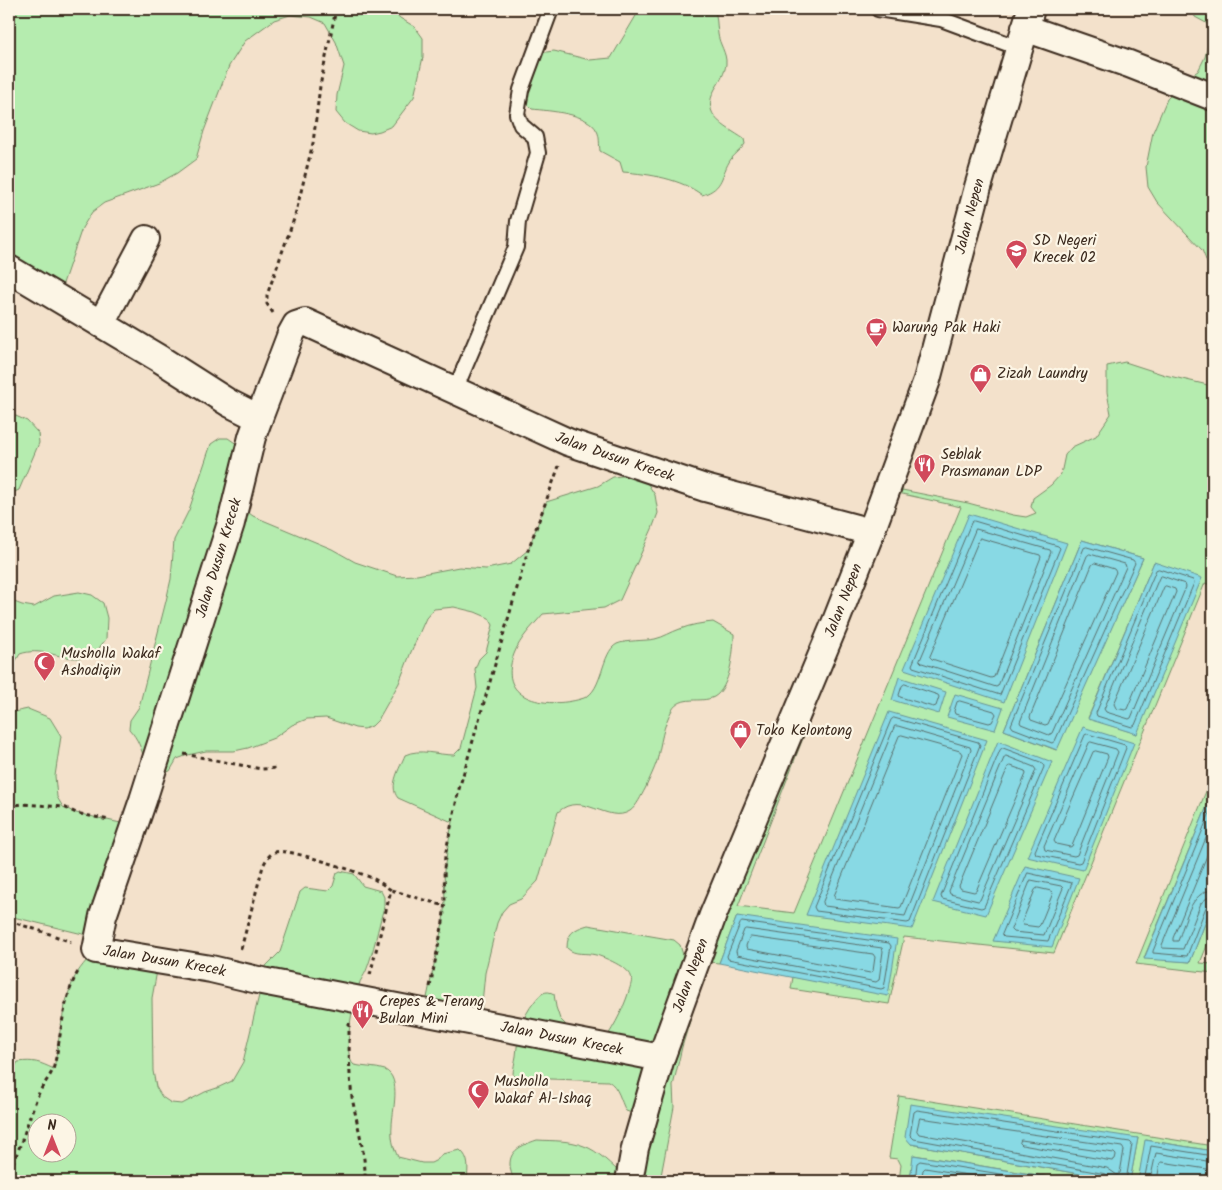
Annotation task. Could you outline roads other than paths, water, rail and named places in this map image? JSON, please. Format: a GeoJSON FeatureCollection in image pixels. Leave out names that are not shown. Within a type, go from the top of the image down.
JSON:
{"type":"FeatureCollection","features":[{"type":"Feature","properties":{"kind":"street"},"geometry":{"type":"LineString","coordinates":[[1025,28],[1129,64],[1213,98]]}},
{"type":"Feature","properties":{"kind":"street","name":"Jalan Nepen"},"geometry":{"type":"LineString","coordinates":[[629,1181],[635,1148],[661,1058],[713,915],[832,630],[871,532],[927,380],[978,187],[1025,28]]}},
{"type":"Feature","properties":{"kind":"street"},"geometry":{"type":"LineString","coordinates":[[101,324],[146,239]]}},
{"type":"Feature","properties":{"kind":"street"},"geometry":{"type":"LineString","coordinates":[[9,269],[160,359],[229,403],[259,418]]}},
{"type":"Feature","properties":{"kind":"street","name":"Jalan Dusun Krecek"},"geometry":{"type":"LineString","coordinates":[[661,1058],[234,974],[96,950],[103,916],[159,750],[231,523],[252,438],[291,334],[296,324],[306,322],[568,442],[705,488],[871,532]]}},
{"type":"Feature","properties":{"kind":"lane"},"geometry":{"type":"LineString","coordinates":[[454,390],[516,247],[518,220],[538,154],[535,137],[521,125],[517,114],[521,90],[551,9]]}},
{"type":"Feature","properties":{"kind":"lane"},"geometry":{"type":"LineString","coordinates":[[878,9],[941,19],[1025,28]]}},
{"type":"Feature","properties":{"kind":"water"},"geometry":{"type":"Polygon","coordinates":[[[969,514],[1067,543],[1004,702],[904,669],[969,514]]]}},
{"type":"Feature","properties":{"kind":"water"},"geometry":{"type":"Polygon","coordinates":[[[1082,540],[1143,558],[1057,750],[1004,730],[1082,540]]]}},
{"type":"Feature","properties":{"kind":"water"},"geometry":{"type":"Polygon","coordinates":[[[1154,562],[1202,578],[1137,734],[1088,719],[1154,562]]]}},
{"type":"Feature","properties":{"kind":"water"},"geometry":{"type":"Polygon","coordinates":[[[899,677],[946,692],[939,714],[892,700],[899,677]]]}},
{"type":"Feature","properties":{"kind":"water"},"geometry":{"type":"Polygon","coordinates":[[[955,694],[1003,708],[995,730],[947,717],[955,694]]]}},
{"type":"Feature","properties":{"kind":"water"},"geometry":{"type":"Polygon","coordinates":[[[889,712],[987,740],[912,929],[806,915],[889,712]]]}},
{"type":"Feature","properties":{"kind":"water"},"geometry":{"type":"Polygon","coordinates":[[[1083,727],[1134,743],[1083,870],[1027,857],[1083,727]]]}},
{"type":"Feature","properties":{"kind":"water"},"geometry":{"type":"Polygon","coordinates":[[[998,741],[1052,762],[986,915],[933,902],[998,741]]]}},
{"type":"Feature","properties":{"kind":"water"},"geometry":{"type":"Polygon","coordinates":[[[1213,792],[1213,903],[1190,962],[1144,959],[1213,792]]]}},
{"type":"Feature","properties":{"kind":"water"},"geometry":{"type":"Polygon","coordinates":[[[1025,866],[1079,878],[1052,947],[993,941],[1025,866]]]}},
{"type":"Feature","properties":{"kind":"water"},"geometry":{"type":"Polygon","coordinates":[[[737,916],[897,939],[888,996],[719,963],[737,916]]]}},
{"type":"Feature","properties":{"kind":"water"},"geometry":{"type":"Polygon","coordinates":[[[910,1104],[1138,1138],[1130,1181],[1119,1181],[911,1144],[905,1137],[910,1104]]]}},
{"type":"Feature","properties":{"kind":"water"},"geometry":{"type":"Polygon","coordinates":[[[1145,1140],[1213,1151],[1213,1181],[1138,1181],[1145,1140]]]}},
{"type":"Feature","properties":{"kind":"water"},"geometry":{"type":"Polygon","coordinates":[[[913,1155],[1074,1181],[910,1181],[913,1155]]]}},
{"type":"Feature","properties":{"kind":"place","name":"SD Negeri Krecek 02"},"geometry":{"type":"Point","coordinates":[1017,269]}},
{"type":"Feature","properties":{"kind":"place","name":"Warung Pak Haki"},"geometry":{"type":"Point","coordinates":[876,347]}},
{"type":"Feature","properties":{"kind":"place","name":"Zizah Laundry"},"geometry":{"type":"Point","coordinates":[981,393]}},
{"type":"Feature","properties":{"kind":"place","name":"Seblak Prasmanan LDP"},"geometry":{"type":"Point","coordinates":[925,483]}},
{"type":"Feature","properties":{"kind":"place","name":"Musholla Wakaf Ashodiqin"},"geometry":{"type":"Point","coordinates":[45,682]}},
{"type":"Feature","properties":{"kind":"place","name":"Toko Kelontong"},"geometry":{"type":"Point","coordinates":[740,750]}},
{"type":"Feature","properties":{"kind":"place","name":"Crepes & Terang Bulan Mini"},"geometry":{"type":"Point","coordinates":[363,1030]}},
{"type":"Feature","properties":{"kind":"place","name":"Musholla Wakaf Al-Ishaq"},"geometry":{"type":"Point","coordinates":[478,1110]}}]}
